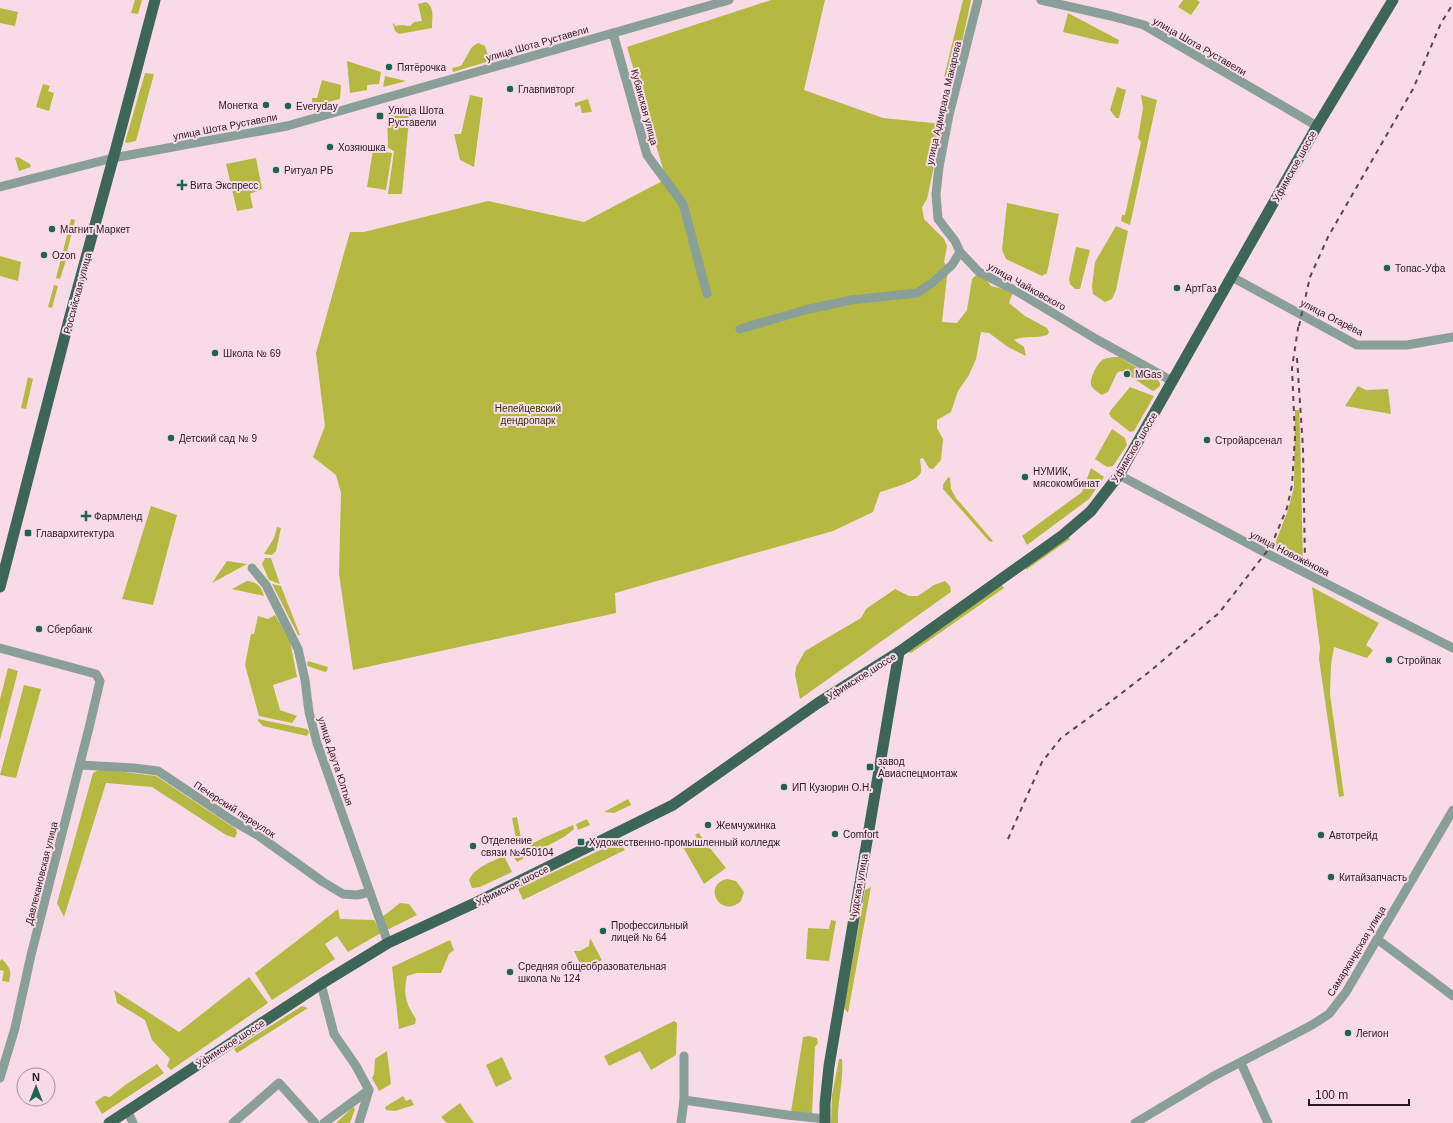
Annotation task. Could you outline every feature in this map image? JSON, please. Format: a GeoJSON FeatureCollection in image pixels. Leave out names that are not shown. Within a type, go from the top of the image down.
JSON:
{"type":"FeatureCollection","features":[{"type":"Feature","properties":{"kind":"main road","name":"Российская улица"},"geometry":{"type":"LineString","coordinates":[[0,587],[4,557],[113,158],[154,0]]}},
{"type":"Feature","properties":{"kind":"main road","name":"Уфимское шоссе"},"geometry":{"type":"LineString","coordinates":[[109,1123],[321,984],[388,943],[477,902],[673,805],[818,703],[899,652],[1063,535],[1090,511],[1118,475],[1317,126],[1393,0]]}},
{"type":"Feature","properties":{"kind":"main road","name":"Чудская улица"},"geometry":{"type":"LineString","coordinates":[[825,1121],[825,1104],[829,1066],[899,652]]}},
{"type":"Feature","properties":{"kind":"street","name":"улица Шота Руставели"},"geometry":{"type":"LineString","coordinates":[[0,187],[113,158],[287,126],[613,33],[696,4],[729,0]]}},
{"type":"Feature","properties":{"kind":"street","name":"улица Адмирала Макарова"},"geometry":{"type":"LineString","coordinates":[[960,252],[955,241],[938,220],[936,194],[939,167],[949,115],[978,0]]}},
{"type":"Feature","properties":{"kind":"street","name":"улица Шота Руставели"},"geometry":{"type":"LineString","coordinates":[[1041,0],[1111,16],[1144,26],[1317,126]]}},
{"type":"Feature","properties":{"kind":"street","name":"Кубанская улица"},"geometry":{"type":"LineString","coordinates":[[613,33],[647,155],[683,204],[707,294]]}},
{"type":"Feature","properties":{"kind":"street"},"geometry":{"type":"LineString","coordinates":[[740,329],[805,310],[851,300],[917,293],[932,283],[952,265],[960,252]]}},
{"type":"Feature","properties":{"kind":"street","name":"улица Чайковского"},"geometry":{"type":"LineString","coordinates":[[960,252],[979,272],[1018,292],[1096,339],[1172,381]]}},
{"type":"Feature","properties":{"kind":"street","name":"улица Огарёва"},"geometry":{"type":"LineString","coordinates":[[1232,277],[1357,345],[1406,345],[1453,337]]}},
{"type":"Feature","properties":{"kind":"street","name":"улица Новожёнова"},"geometry":{"type":"LineString","coordinates":[[1118,475],[1266,553],[1453,648]]}},
{"type":"Feature","properties":{"kind":"street","name":"улица Даута Юлтыя"},"geometry":{"type":"LineString","coordinates":[[252,568],[266,585],[298,648],[305,680],[309,712],[317,743],[388,943]]}},
{"type":"Feature","properties":{"kind":"street","name":"Давлекановская улица"},"geometry":{"type":"LineString","coordinates":[[0,648],[96,674],[100,681],[31,955],[15,1028],[0,1078]]}},
{"type":"Feature","properties":{"kind":"street","name":"Печерский переулок"},"geometry":{"type":"LineString","coordinates":[[80,765],[158,771],[226,817],[259,836],[323,882],[343,894],[357,895],[370,892]]}},
{"type":"Feature","properties":{"kind":"street","name":"Самаркандская улица"},"geometry":{"type":"LineString","coordinates":[[1135,1123],[1212,1077],[1312,1025],[1329,1014],[1346,992],[1453,810]]}},
{"type":"Feature","properties":{"kind":"street"},"geometry":{"type":"LineString","coordinates":[[1377,940],[1453,996]]}},
{"type":"Feature","properties":{"kind":"street"},"geometry":{"type":"LineString","coordinates":[[321,984],[334,1034],[356,1066],[369,1090],[359,1123]]}},
{"type":"Feature","properties":{"kind":"street"},"geometry":{"type":"LineString","coordinates":[[681,1123],[684,1100],[684,1056]]}},
{"type":"Feature","properties":{"kind":"street"},"geometry":{"type":"LineString","coordinates":[[1241,1063],[1268,1123]]}},
{"type":"Feature","properties":{"kind":"street"},"geometry":{"type":"LineString","coordinates":[[233,1123],[279,1083],[316,1123]]}},
{"type":"Feature","properties":{"kind":"street"},"geometry":{"type":"LineString","coordinates":[[324,1123],[369,1090]]}},
{"type":"Feature","properties":{"kind":"street"},"geometry":{"type":"LineString","coordinates":[[684,1100],[787,1119],[825,1121]]}},
{"type":"Feature","properties":{"kind":"street"},"geometry":{"type":"LineString","coordinates":[[127,1110],[133,1123]]}},
{"type":"Feature","properties":{"kind":"green space"},"geometry":{"type":"Polygon","coordinates":[[[135,0],[142,0],[138,14],[131,13],[135,0]]]}},
{"type":"Feature","properties":{"kind":"green space","name":"Непейцевский дендропарк"},"geometry":{"type":"Polygon","coordinates":[[[771,0],[825,0],[804,90],[883,118],[943,124],[927,199],[922,207],[924,219],[944,239],[947,246],[944,262],[948,268],[942,322],[957,323],[967,310],[972,279],[975,276],[983,276],[991,286],[1011,291],[1012,295],[1009,303],[1025,316],[1047,328],[1049,332],[1047,335],[1039,337],[1014,340],[1024,347],[1026,356],[1008,347],[989,333],[981,332],[976,359],[969,375],[958,391],[951,412],[937,420],[937,428],[943,439],[941,460],[933,469],[929,468],[923,458],[920,459],[921,472],[919,476],[903,485],[880,492],[873,512],[833,531],[615,593],[616,613],[353,670],[339,574],[341,493],[336,475],[313,457],[325,426],[316,353],[350,232],[364,232],[488,201],[584,222],[666,179],[627,47],[771,0]]]}},
{"type":"Feature","properties":{"kind":"green space"},"geometry":{"type":"Polygon","coordinates":[[[963,0],[971,0],[954,81],[944,77],[963,0]]]}},
{"type":"Feature","properties":{"kind":"green space"},"geometry":{"type":"Polygon","coordinates":[[[1183,0],[1197,0],[1200,2],[1191,15],[1178,7],[1183,0]]]}},
{"type":"Feature","properties":{"kind":"green space"},"geometry":{"type":"Polygon","coordinates":[[[426,2],[432,10],[432,28],[399,34],[395,31],[394,23],[395,26],[410,26],[414,22],[422,21],[418,4],[426,2]]]}},
{"type":"Feature","properties":{"kind":"green space"},"geometry":{"type":"Polygon","coordinates":[[[0,8],[18,12],[15,26],[0,23],[0,8]]]}},
{"type":"Feature","properties":{"kind":"green space"},"geometry":{"type":"Polygon","coordinates":[[[1068,13],[1119,40],[1118,44],[1063,32],[1068,13]]]}},
{"type":"Feature","properties":{"kind":"green space"},"geometry":{"type":"Polygon","coordinates":[[[1196,42],[1214,53],[1212,57],[1194,45],[1196,42]]]}},
{"type":"Feature","properties":{"kind":"green space"},"geometry":{"type":"Polygon","coordinates":[[[478,43],[485,46],[490,61],[453,72],[452,68],[461,66],[472,47],[478,43]]]}},
{"type":"Feature","properties":{"kind":"green space"},"geometry":{"type":"Polygon","coordinates":[[[347,61],[381,72],[379,84],[367,85],[367,90],[350,93],[347,61]]]}},
{"type":"Feature","properties":{"kind":"green space"},"geometry":{"type":"Polygon","coordinates":[[[145,73],[154,74],[136,141],[127,143],[125,142],[145,73]]]}},
{"type":"Feature","properties":{"kind":"green space"},"geometry":{"type":"Polygon","coordinates":[[[385,76],[406,81],[383,87],[385,76]]]}},
{"type":"Feature","properties":{"kind":"green space"},"geometry":{"type":"Polygon","coordinates":[[[322,80],[341,85],[340,99],[312,106],[312,98],[317,98],[322,80]]]}},
{"type":"Feature","properties":{"kind":"green space"},"geometry":{"type":"Polygon","coordinates":[[[43,84],[50,86],[48,91],[54,93],[49,111],[36,107],[43,84]]]}},
{"type":"Feature","properties":{"kind":"green space"},"geometry":{"type":"Polygon","coordinates":[[[1117,87],[1126,90],[1119,118],[1116,118],[1110,110],[1117,87]]]}},
{"type":"Feature","properties":{"kind":"green space"},"geometry":{"type":"Polygon","coordinates":[[[470,95],[483,98],[474,167],[460,160],[454,134],[461,134],[470,95]]]}},
{"type":"Feature","properties":{"kind":"green space"},"geometry":{"type":"Polygon","coordinates":[[[1141,95],[1157,100],[1130,225],[1121,221],[1122,215],[1125,215],[1141,142],[1138,138],[1143,108],[1141,95]]]}},
{"type":"Feature","properties":{"kind":"green space"},"geometry":{"type":"Polygon","coordinates":[[[588,99],[592,112],[582,113],[580,105],[575,107],[575,103],[588,99]]]}},
{"type":"Feature","properties":{"kind":"green space"},"geometry":{"type":"Polygon","coordinates":[[[410,110],[402,194],[388,194],[394,151],[388,148],[387,115],[410,110]]]}},
{"type":"Feature","properties":{"kind":"green space"},"geometry":{"type":"Polygon","coordinates":[[[373,150],[392,153],[386,190],[367,187],[373,150]]]}},
{"type":"Feature","properties":{"kind":"green space"},"geometry":{"type":"Polygon","coordinates":[[[18,157],[30,164],[31,167],[19,171],[15,158],[18,157]]]}},
{"type":"Feature","properties":{"kind":"green space"},"geometry":{"type":"Polygon","coordinates":[[[256,158],[262,189],[250,194],[253,208],[237,211],[226,164],[256,158]]]}},
{"type":"Feature","properties":{"kind":"green space"},"geometry":{"type":"Polygon","coordinates":[[[1007,203],[1059,214],[1047,273],[1042,276],[1006,259],[1002,250],[1007,203]]]}},
{"type":"Feature","properties":{"kind":"green space"},"geometry":{"type":"Polygon","coordinates":[[[71,219],[75,220],[66,256],[62,255],[71,219]]]}},
{"type":"Feature","properties":{"kind":"green space"},"geometry":{"type":"Polygon","coordinates":[[[1116,226],[1128,231],[1116,290],[1112,299],[1105,302],[1093,294],[1092,286],[1095,262],[1116,226]]]}},
{"type":"Feature","properties":{"kind":"green space"},"geometry":{"type":"Polygon","coordinates":[[[1076,247],[1090,250],[1080,289],[1075,289],[1070,284],[1069,279],[1076,247]]]}},
{"type":"Feature","properties":{"kind":"green space"},"geometry":{"type":"Polygon","coordinates":[[[0,256],[21,262],[18,281],[0,276],[0,256]]]}},
{"type":"Feature","properties":{"kind":"green space"},"geometry":{"type":"Polygon","coordinates":[[[61,259],[66,260],[60,279],[56,278],[61,259]]]}},
{"type":"Feature","properties":{"kind":"green space"},"geometry":{"type":"Polygon","coordinates":[[[54,285],[58,286],[52,308],[48,307],[54,285]]]}},
{"type":"Feature","properties":{"kind":"green space"},"geometry":{"type":"Polygon","coordinates":[[[1113,357],[1119,357],[1158,380],[1160,386],[1154,391],[1151,390],[1124,372],[1120,371],[1117,373],[1108,392],[1102,395],[1092,387],[1092,377],[1101,361],[1113,357]]]}},
{"type":"Feature","properties":{"kind":"green space"},"geometry":{"type":"Polygon","coordinates":[[[28,377],[33,379],[26,409],[21,408],[28,377]]]}},
{"type":"Feature","properties":{"kind":"green space"},"geometry":{"type":"Polygon","coordinates":[[[1358,386],[1366,390],[1388,389],[1391,414],[1345,406],[1358,386]]]}},
{"type":"Feature","properties":{"kind":"green space"},"geometry":{"type":"Polygon","coordinates":[[[1130,387],[1154,396],[1134,431],[1130,432],[1109,414],[1130,387]]]}},
{"type":"Feature","properties":{"kind":"green space"},"geometry":{"type":"Polygon","coordinates":[[[1295,410],[1299,410],[1300,429],[1303,564],[1273,549],[1288,510],[1294,487],[1295,410]]]}},
{"type":"Feature","properties":{"kind":"green space"},"geometry":{"type":"Polygon","coordinates":[[[1112,429],[1125,438],[1127,445],[1113,466],[1107,467],[1095,459],[1112,429]]]}},
{"type":"Feature","properties":{"kind":"green space"},"geometry":{"type":"Polygon","coordinates":[[[1091,468],[1104,477],[1089,499],[1027,545],[1022,536],[1082,492],[1091,468]]]}},
{"type":"Feature","properties":{"kind":"green space"},"geometry":{"type":"Polygon","coordinates":[[[948,477],[950,478],[951,489],[956,498],[993,541],[991,542],[988,540],[943,489],[943,485],[948,477]]]}},
{"type":"Feature","properties":{"kind":"green space"},"geometry":{"type":"Polygon","coordinates":[[[151,506],[177,515],[153,605],[122,599],[151,506]]]}},
{"type":"Feature","properties":{"kind":"green space"},"geometry":{"type":"Polygon","coordinates":[[[277,527],[281,528],[276,551],[272,555],[264,554],[274,538],[277,527]]]}},
{"type":"Feature","properties":{"kind":"green space"},"geometry":{"type":"Polygon","coordinates":[[[1068,536],[1070,539],[1026,570],[1026,565],[1068,536]]]}},
{"type":"Feature","properties":{"kind":"green space"},"geometry":{"type":"Polygon","coordinates":[[[265,558],[271,558],[280,584],[269,580],[262,564],[265,558]]]}},
{"type":"Feature","properties":{"kind":"green space"},"geometry":{"type":"Polygon","coordinates":[[[227,561],[247,564],[212,583],[227,561]]]}},
{"type":"Feature","properties":{"kind":"green space"},"geometry":{"type":"Polygon","coordinates":[[[247,581],[258,585],[264,596],[232,589],[247,581]]]}},
{"type":"Feature","properties":{"kind":"green space"},"geometry":{"type":"Polygon","coordinates":[[[945,581],[950,586],[951,592],[800,699],[795,675],[796,667],[805,651],[861,618],[866,609],[895,589],[909,596],[918,596],[934,585],[945,581]]]}},
{"type":"Feature","properties":{"kind":"green space"},"geometry":{"type":"Polygon","coordinates":[[[272,584],[281,586],[300,635],[298,635],[272,584]]]}},
{"type":"Feature","properties":{"kind":"green space"},"geometry":{"type":"Polygon","coordinates":[[[1001,584],[1004,588],[911,653],[908,652],[1001,584]]]}},
{"type":"Feature","properties":{"kind":"green space"},"geometry":{"type":"Polygon","coordinates":[[[1312,587],[1379,623],[1366,645],[1373,650],[1367,658],[1334,647],[1331,665],[1330,694],[1344,796],[1339,797],[1319,659],[1320,648],[1312,587]]]}},
{"type":"Feature","properties":{"kind":"green space"},"geometry":{"type":"Polygon","coordinates":[[[275,615],[290,641],[297,677],[273,685],[280,710],[297,716],[292,723],[259,716],[245,665],[251,634],[254,634],[258,616],[268,619],[275,615]]]}},
{"type":"Feature","properties":{"kind":"green space"},"geometry":{"type":"Polygon","coordinates":[[[308,661],[328,667],[327,671],[325,672],[308,666],[308,661]]]}},
{"type":"Feature","properties":{"kind":"green space"},"geometry":{"type":"Polygon","coordinates":[[[8,668],[18,671],[0,740],[0,699],[8,668]]]}},
{"type":"Feature","properties":{"kind":"green space"},"geometry":{"type":"Polygon","coordinates":[[[24,685],[41,689],[16,778],[0,775],[24,685]]]}},
{"type":"Feature","properties":{"kind":"green space"},"geometry":{"type":"Polygon","coordinates":[[[258,719],[307,729],[309,732],[307,736],[263,726],[258,719]]]}},
{"type":"Feature","properties":{"kind":"green space"},"geometry":{"type":"Polygon","coordinates":[[[100,769],[156,776],[236,829],[237,833],[235,838],[226,835],[152,787],[106,783],[64,917],[57,903],[93,773],[100,769]]]}},
{"type":"Feature","properties":{"kind":"green space"},"geometry":{"type":"Polygon","coordinates":[[[628,799],[631,805],[614,813],[604,812],[628,799]]]}},
{"type":"Feature","properties":{"kind":"green space"},"geometry":{"type":"Polygon","coordinates":[[[517,817],[522,843],[517,844],[512,818],[517,817]]]}},
{"type":"Feature","properties":{"kind":"green space"},"geometry":{"type":"Polygon","coordinates":[[[587,819],[590,825],[578,830],[576,824],[587,819]]]}},
{"type":"Feature","properties":{"kind":"green space"},"geometry":{"type":"Polygon","coordinates":[[[573,825],[574,829],[564,837],[517,862],[512,854],[543,838],[573,825]]]}},
{"type":"Feature","properties":{"kind":"green space"},"geometry":{"type":"Polygon","coordinates":[[[699,833],[709,849],[710,848],[726,868],[704,884],[683,847],[697,838],[695,835],[699,833]]]}},
{"type":"Feature","properties":{"kind":"green space"},"geometry":{"type":"Polygon","coordinates":[[[617,842],[620,843],[625,850],[523,900],[518,889],[617,842]]]}},
{"type":"Feature","properties":{"kind":"green space"},"geometry":{"type":"Polygon","coordinates":[[[504,856],[512,872],[480,887],[472,888],[469,880],[479,868],[504,856]]]}},
{"type":"Feature","properties":{"kind":"green space"},"geometry":{"type":"Polygon","coordinates":[[[727,879],[736,881],[744,892],[741,901],[734,906],[721,904],[715,894],[715,888],[719,882],[727,879]]]}},
{"type":"Feature","properties":{"kind":"green space"},"geometry":{"type":"Polygon","coordinates":[[[871,887],[848,1013],[844,1008],[865,890],[871,887]]]}},
{"type":"Feature","properties":{"kind":"green space"},"geometry":{"type":"Polygon","coordinates":[[[400,903],[409,904],[417,915],[387,930],[382,917],[400,903]]]}},
{"type":"Feature","properties":{"kind":"green space"},"geometry":{"type":"Polygon","coordinates":[[[338,909],[340,919],[374,920],[381,933],[348,952],[337,936],[325,944],[335,959],[272,1000],[255,973],[338,909]]]}},
{"type":"Feature","properties":{"kind":"green space"},"geometry":{"type":"Polygon","coordinates":[[[831,920],[836,921],[829,961],[806,959],[808,928],[829,929],[831,920]]]}},
{"type":"Feature","properties":{"kind":"green space"},"geometry":{"type":"Polygon","coordinates":[[[590,938],[602,960],[583,970],[574,951],[580,951],[589,946],[590,938]]]}},
{"type":"Feature","properties":{"kind":"green space"},"geometry":{"type":"Polygon","coordinates":[[[450,940],[454,950],[449,954],[441,973],[417,973],[407,976],[405,989],[406,999],[416,1019],[415,1024],[399,1029],[392,967],[450,940]]]}},
{"type":"Feature","properties":{"kind":"green space"},"geometry":{"type":"Polygon","coordinates":[[[2,959],[10,969],[9,982],[2,981],[4,971],[0,970],[0,961],[2,959]]]}},
{"type":"Feature","properties":{"kind":"green space"},"geometry":{"type":"Polygon","coordinates":[[[249,977],[268,1003],[171,1070],[167,1066],[170,1059],[152,1040],[145,1020],[117,1003],[114,990],[179,1032],[249,977]]]}},
{"type":"Feature","properties":{"kind":"green space"},"geometry":{"type":"Polygon","coordinates":[[[302,1006],[308,1008],[237,1053],[234,1049],[302,1006]]]}},
{"type":"Feature","properties":{"kind":"green space"},"geometry":{"type":"Polygon","coordinates":[[[674,1021],[677,1023],[676,1055],[651,1070],[640,1051],[609,1066],[604,1056],[674,1021]]]}},
{"type":"Feature","properties":{"kind":"green space"},"geometry":{"type":"Polygon","coordinates":[[[809,1036],[817,1038],[818,1043],[815,1047],[812,1114],[791,1112],[803,1037],[809,1036]]]}},
{"type":"Feature","properties":{"kind":"green space"},"geometry":{"type":"Polygon","coordinates":[[[387,1051],[391,1084],[379,1091],[372,1078],[374,1074],[375,1059],[387,1051]]]}},
{"type":"Feature","properties":{"kind":"green space"},"geometry":{"type":"Polygon","coordinates":[[[502,1057],[512,1079],[496,1087],[486,1065],[502,1057]]]}},
{"type":"Feature","properties":{"kind":"green space"},"geometry":{"type":"Polygon","coordinates":[[[839,1059],[842,1059],[842,1067],[838,1123],[831,1123],[832,1095],[839,1059]]]}},
{"type":"Feature","properties":{"kind":"green space"},"geometry":{"type":"Polygon","coordinates":[[[157,1064],[164,1073],[102,1114],[95,1102],[104,1096],[110,1097],[125,1085],[157,1064]]]}},
{"type":"Feature","properties":{"kind":"green space"},"geometry":{"type":"Polygon","coordinates":[[[403,1096],[406,1101],[411,1099],[414,1105],[395,1111],[386,1110],[385,1107],[403,1096]]]}},
{"type":"Feature","properties":{"kind":"green space"},"geometry":{"type":"Polygon","coordinates":[[[460,1103],[474,1123],[447,1123],[441,1117],[460,1103]]]}},
{"type":"Feature","properties":{"kind":"green space"},"geometry":{"type":"Polygon","coordinates":[[[353,1107],[355,1109],[350,1123],[336,1123],[353,1107]]]}},
{"type":"Feature","properties":{"kind":"railway"},"geometry":{"type":"LineString","coordinates":[[1299,326],[1310,277],[1328,237],[1413,89],[1441,23],[1453,4]]}},
{"type":"Feature","properties":{"kind":"railway"},"geometry":{"type":"LineString","coordinates":[[1008,839],[1042,762],[1061,738],[1149,672],[1219,613],[1271,546],[1287,508],[1292,485],[1295,437],[1292,368],[1299,322]]}},
{"type":"Feature","properties":{"kind":"railway"},"geometry":{"type":"LineString","coordinates":[[1297,358],[1303,448],[1305,562]]}},
{"type":"Feature","properties":{"kind":"place","name":"Пятёрочка"},"geometry":{"type":"Point","coordinates":[389,67]}},
{"type":"Feature","properties":{"kind":"place","name":"Главпивторг"},"geometry":{"type":"Point","coordinates":[510,89]}},
{"type":"Feature","properties":{"kind":"place","name":"Монетка"},"geometry":{"type":"Point","coordinates":[266,105]}},
{"type":"Feature","properties":{"kind":"place","name":"Everyday"},"geometry":{"type":"Point","coordinates":[288,106]}},
{"type":"Feature","properties":{"kind":"place","name":"Улица Шота Руставели"},"geometry":{"type":"Point","coordinates":[380,116]}},
{"type":"Feature","properties":{"kind":"place","name":"Хозяюшка"},"geometry":{"type":"Point","coordinates":[330,147]}},
{"type":"Feature","properties":{"kind":"place","name":"Ритуал РБ"},"geometry":{"type":"Point","coordinates":[276,170]}},
{"type":"Feature","properties":{"kind":"place","name":"Вита Экспресс"},"geometry":{"type":"Point","coordinates":[182,185]}},
{"type":"Feature","properties":{"kind":"place","name":"Магнит Маркет"},"geometry":{"type":"Point","coordinates":[52,229]}},
{"type":"Feature","properties":{"kind":"place","name":"Ozon"},"geometry":{"type":"Point","coordinates":[44,255]}},
{"type":"Feature","properties":{"kind":"place","name":"Топас-Уфа"},"geometry":{"type":"Point","coordinates":[1387,268]}},
{"type":"Feature","properties":{"kind":"place","name":"АртГаз"},"geometry":{"type":"Point","coordinates":[1177,288]}},
{"type":"Feature","properties":{"kind":"place","name":"Школа № 69"},"geometry":{"type":"Point","coordinates":[215,353]}},
{"type":"Feature","properties":{"kind":"place","name":"MGas"},"geometry":{"type":"Point","coordinates":[1127,374]}},
{"type":"Feature","properties":{"kind":"place","name":"Детский сад № 9"},"geometry":{"type":"Point","coordinates":[171,438]}},
{"type":"Feature","properties":{"kind":"place","name":"Стройарсенал"},"geometry":{"type":"Point","coordinates":[1207,440]}},
{"type":"Feature","properties":{"kind":"place","name":"НУМИК, мясокомбинат"},"geometry":{"type":"Point","coordinates":[1025,477]}},
{"type":"Feature","properties":{"kind":"place","name":"Фармленд"},"geometry":{"type":"Point","coordinates":[86,516]}},
{"type":"Feature","properties":{"kind":"place","name":"Главархитектура"},"geometry":{"type":"Point","coordinates":[28,533]}},
{"type":"Feature","properties":{"kind":"place","name":"Сбербанк"},"geometry":{"type":"Point","coordinates":[39,629]}},
{"type":"Feature","properties":{"kind":"place","name":"Стройпак"},"geometry":{"type":"Point","coordinates":[1389,660]}},
{"type":"Feature","properties":{"kind":"place","name":"завод Авиаспецмонтаж"},"geometry":{"type":"Point","coordinates":[870,767]}},
{"type":"Feature","properties":{"kind":"place","name":"ИП Кузюрин О.Н."},"geometry":{"type":"Point","coordinates":[784,787]}},
{"type":"Feature","properties":{"kind":"place","name":"Жемчужинка"},"geometry":{"type":"Point","coordinates":[708,825]}},
{"type":"Feature","properties":{"kind":"place","name":"Comfort"},"geometry":{"type":"Point","coordinates":[835,834]}},
{"type":"Feature","properties":{"kind":"place","name":"Автотрейд"},"geometry":{"type":"Point","coordinates":[1321,835]}},
{"type":"Feature","properties":{"kind":"place","name":"Художественно-промышленный колледж"},"geometry":{"type":"Point","coordinates":[581,842]}},
{"type":"Feature","properties":{"kind":"place","name":"Отделение связи №450104"},"geometry":{"type":"Point","coordinates":[473,846]}},
{"type":"Feature","properties":{"kind":"place","name":"Китайзапчасть"},"geometry":{"type":"Point","coordinates":[1331,877]}},
{"type":"Feature","properties":{"kind":"place","name":"Профессильный лицей № 64"},"geometry":{"type":"Point","coordinates":[603,931]}},
{"type":"Feature","properties":{"kind":"place","name":"Средняя общеобразовательная школа № 124"},"geometry":{"type":"Point","coordinates":[510,972]}},
{"type":"Feature","properties":{"kind":"place","name":"Легион"},"geometry":{"type":"Point","coordinates":[1348,1033]}}]}
